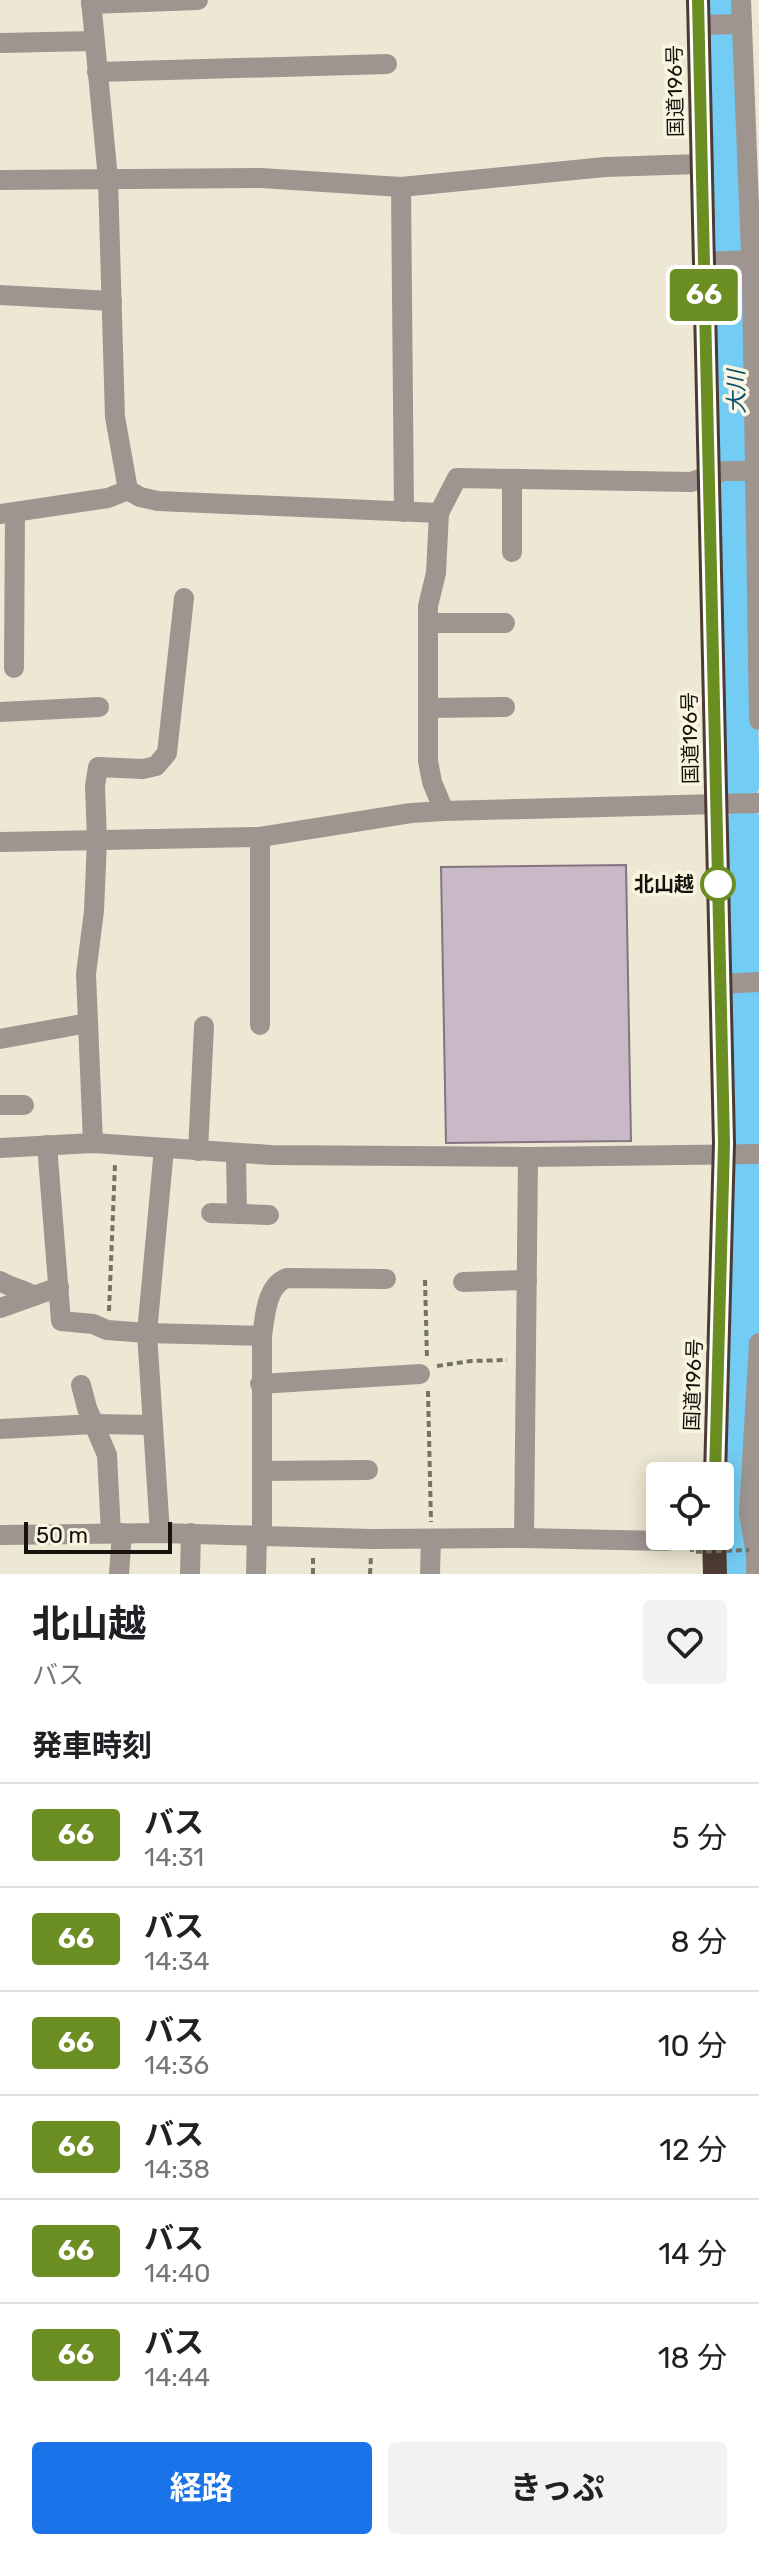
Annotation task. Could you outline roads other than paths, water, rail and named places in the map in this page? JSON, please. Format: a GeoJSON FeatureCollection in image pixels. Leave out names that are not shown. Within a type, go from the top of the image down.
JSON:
{"type":"FeatureCollection","features":[{"type":"Feature","properties":{"kind":"highway","name":"国道196号"},"geometry":{"type":"LineString","coordinates":[[698,0],[723,24],[700,164],[714,262],[717,472],[740,804],[728,984],[741,1154],[716,1462]]}},
{"type":"Feature","properties":{"kind":"highway"},"geometry":{"type":"LineString","coordinates":[[715,1574],[735,1536]]}},
{"type":"Feature","properties":{"kind":"street"},"geometry":{"type":"LineString","coordinates":[[198,0],[91,2],[108,179],[115,417],[128,490],[140,497],[158,501],[439,513]]}},
{"type":"Feature","properties":{"kind":"street"},"geometry":{"type":"LineString","coordinates":[[741,0],[723,24],[752,261],[759,720]]}},
{"type":"Feature","properties":{"kind":"street"},"geometry":{"type":"LineString","coordinates":[[0,43],[94,41]]}},
{"type":"Feature","properties":{"kind":"street"},"geometry":{"type":"LineString","coordinates":[[97,72],[387,64]]}},
{"type":"Feature","properties":{"kind":"street"},"geometry":{"type":"LineString","coordinates":[[0,180],[261,178],[401,187],[605,167],[700,164]]}},
{"type":"Feature","properties":{"kind":"street"},"geometry":{"type":"LineString","coordinates":[[401,187],[404,512]]}},
{"type":"Feature","properties":{"kind":"street"},"geometry":{"type":"LineString","coordinates":[[714,262],[752,261]]}},
{"type":"Feature","properties":{"kind":"street"},"geometry":{"type":"LineString","coordinates":[[0,295],[112,301]]}},
{"type":"Feature","properties":{"kind":"street"},"geometry":{"type":"LineString","coordinates":[[444,811],[432,782],[428,761],[428,606],[436,573],[439,513],[457,478],[691,482],[717,472],[753,474]]}},
{"type":"Feature","properties":{"kind":"street"},"geometry":{"type":"LineString","coordinates":[[512,479],[512,552]]}},
{"type":"Feature","properties":{"kind":"street"},"geometry":{"type":"LineString","coordinates":[[15,668],[8,513],[108,498],[128,490]]}},
{"type":"Feature","properties":{"kind":"street"},"geometry":{"type":"LineString","coordinates":[[93,1143],[86,974],[94,911],[97,840],[95,786],[98,767],[143,769],[156,766],[167,753],[184,598]]}},
{"type":"Feature","properties":{"kind":"street"},"geometry":{"type":"LineString","coordinates":[[428,623],[505,623]]}},
{"type":"Feature","properties":{"kind":"street"},"geometry":{"type":"LineString","coordinates":[[0,712],[99,707]]}},
{"type":"Feature","properties":{"kind":"street"},"geometry":{"type":"LineString","coordinates":[[428,708],[505,707]]}},
{"type":"Feature","properties":{"kind":"street"},"geometry":{"type":"LineString","coordinates":[[0,842],[260,837],[411,813],[647,804],[740,804]]}},
{"type":"Feature","properties":{"kind":"street"},"geometry":{"type":"LineString","coordinates":[[260,837],[260,1025]]}},
{"type":"Feature","properties":{"kind":"street"},"geometry":{"type":"LineString","coordinates":[[728,984],[759,982]]}},
{"type":"Feature","properties":{"kind":"street"},"geometry":{"type":"LineString","coordinates":[[0,1039],[88,1023]]}},
{"type":"Feature","properties":{"kind":"street"},"geometry":{"type":"LineString","coordinates":[[198,1151],[204,1026]]}},
{"type":"Feature","properties":{"kind":"street"},"geometry":{"type":"LineString","coordinates":[[0,1105],[24,1105]]}},
{"type":"Feature","properties":{"kind":"street"},"geometry":{"type":"LineString","coordinates":[[0,1148],[93,1143],[236,1153],[528,1157],[741,1154]]}},
{"type":"Feature","properties":{"kind":"street"},"geometry":{"type":"LineString","coordinates":[[47,1145],[61,1321],[93,1324],[107,1330],[147,1333],[262,1336]]}},
{"type":"Feature","properties":{"kind":"street"},"geometry":{"type":"LineString","coordinates":[[160,1533],[147,1333],[164,1148]]}},
{"type":"Feature","properties":{"kind":"street"},"geometry":{"type":"LineString","coordinates":[[236,1153],[237,1214]]}},
{"type":"Feature","properties":{"kind":"street"},"geometry":{"type":"LineString","coordinates":[[524,1538],[528,1157]]}},
{"type":"Feature","properties":{"kind":"street"},"geometry":{"type":"LineString","coordinates":[[211,1213],[269,1215]]}},
{"type":"Feature","properties":{"kind":"street"},"geometry":{"type":"LineString","coordinates":[[256,1574],[262,1471],[262,1336],[273,1289],[279,1281],[287,1278],[386,1279]]}},
{"type":"Feature","properties":{"kind":"street"},"geometry":{"type":"LineString","coordinates":[[463,1282],[527,1280]]}},
{"type":"Feature","properties":{"kind":"street"},"geometry":{"type":"LineString","coordinates":[[0,1281],[34,1296]]}},
{"type":"Feature","properties":{"kind":"street"},"geometry":{"type":"LineString","coordinates":[[0,1308],[59,1287]]}},
{"type":"Feature","properties":{"kind":"street"},"geometry":{"type":"LineString","coordinates":[[735,1536],[749,1513],[759,1343]]}},
{"type":"Feature","properties":{"kind":"street"},"geometry":{"type":"LineString","coordinates":[[260,1384],[423,1371]]}},
{"type":"Feature","properties":{"kind":"street"},"geometry":{"type":"LineString","coordinates":[[81,1385],[107,1455],[119,1574]]}},
{"type":"Feature","properties":{"kind":"street"},"geometry":{"type":"LineString","coordinates":[[0,1429],[94,1424],[153,1425]]}},
{"type":"Feature","properties":{"kind":"street"},"geometry":{"type":"LineString","coordinates":[[262,1471],[368,1470]]}},
{"type":"Feature","properties":{"kind":"street"},"geometry":{"type":"LineString","coordinates":[[0,1535],[191,1533],[664,1541],[735,1536]]}},
{"type":"Feature","properties":{"kind":"street"},"geometry":{"type":"LineString","coordinates":[[190,1574],[191,1533]]}},
{"type":"Feature","properties":{"kind":"street"},"geometry":{"type":"LineString","coordinates":[[735,1536],[756,1574]]}},
{"type":"Feature","properties":{"kind":"street"},"geometry":{"type":"LineString","coordinates":[[430,1574],[431,1539]]}},
{"type":"Feature","properties":{"kind":"waterway","name":"大川"},"geometry":{"type":"LineString","coordinates":[[724,0],[734,242],[736,589],[742,783]]}},
{"type":"Feature","properties":{"kind":"waterway","name":"大川"},"geometry":{"type":"LineString","coordinates":[[738,1574],[736,1514],[752,1116],[744,825]]}},
{"type":"Feature","properties":{"kind":"place","name":"北山越"},"geometry":{"type":"Point","coordinates":[718,884]}}]}
